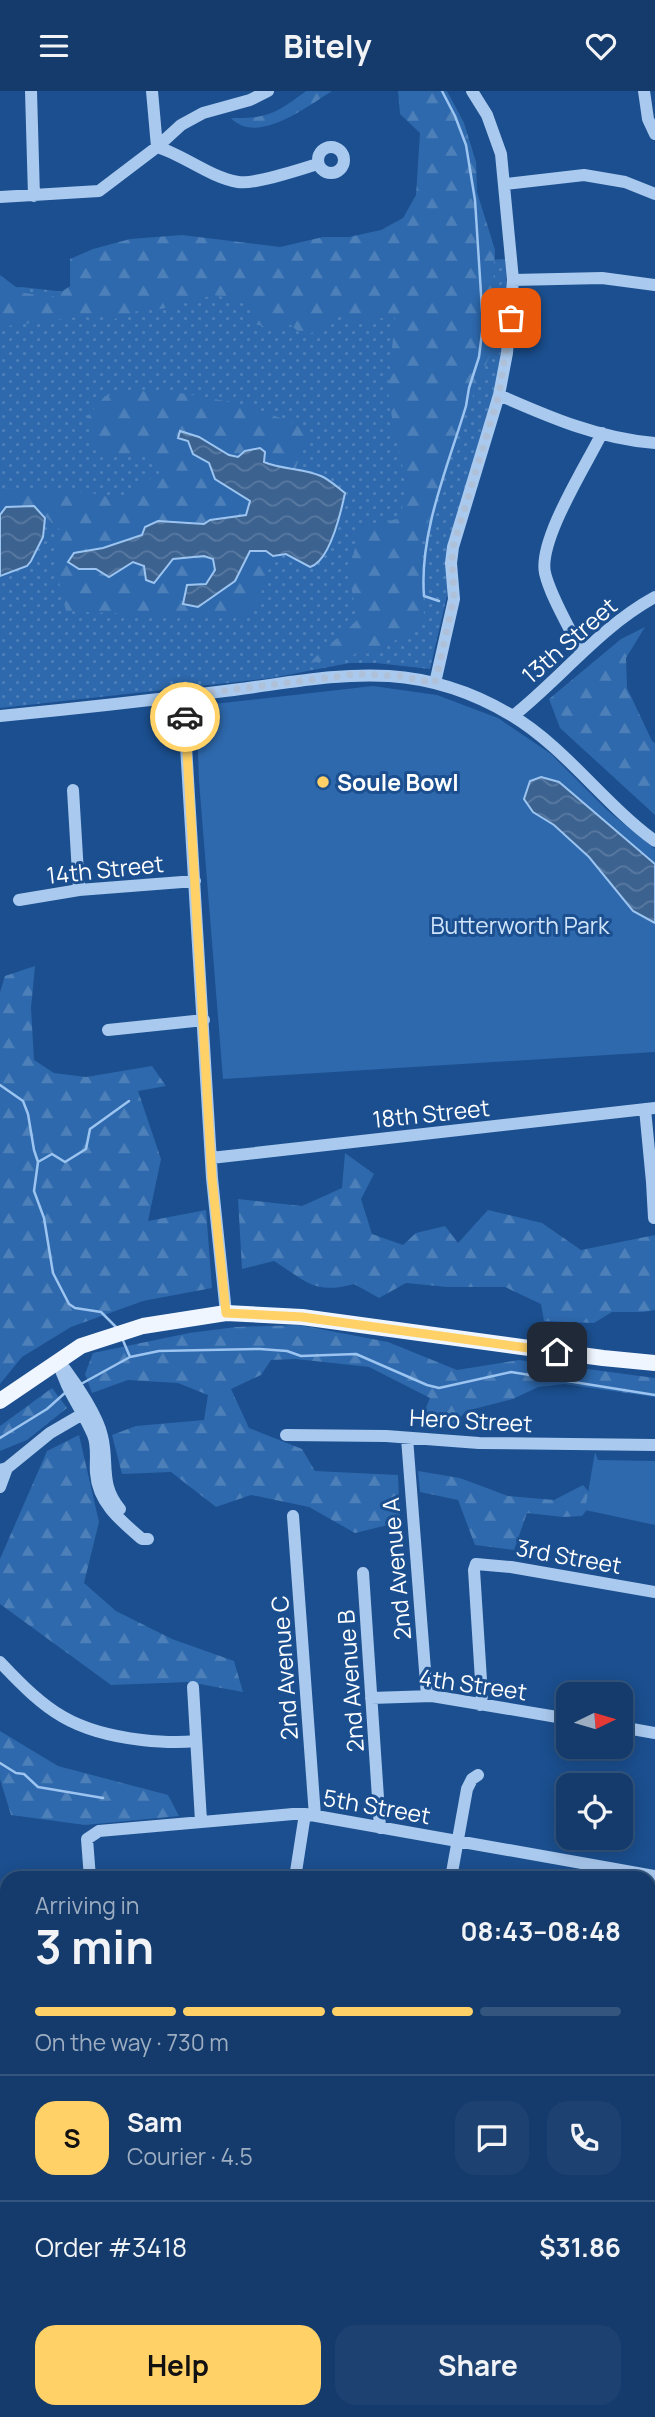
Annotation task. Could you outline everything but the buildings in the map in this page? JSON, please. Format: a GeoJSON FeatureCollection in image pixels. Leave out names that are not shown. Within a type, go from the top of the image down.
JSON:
{"type":"FeatureCollection","features":[{"type":"Feature","properties":{"kind":"main road"},"geometry":{"type":"LineString","coordinates":[[0,1401],[81,1346],[143,1326],[226,1313],[302,1317],[655,1363]]}},
{"type":"Feature","properties":{"kind":"street"},"geometry":{"type":"LineString","coordinates":[[31,91],[34,196]]}},
{"type":"Feature","properties":{"kind":"street"},"geometry":{"type":"LineString","coordinates":[[152,91],[157,147]]}},
{"type":"Feature","properties":{"kind":"street"},"geometry":{"type":"LineString","coordinates":[[0,197],[99,191],[181,125],[203,113],[250,100],[268,91]]}},
{"type":"Feature","properties":{"kind":"street"},"geometry":{"type":"LineString","coordinates":[[435,683],[454,599],[454,540],[499,395],[507,352],[513,280],[506,184],[497,139],[487,115],[472,91]]}},
{"type":"Feature","properties":{"kind":"street"},"geometry":{"type":"LineString","coordinates":[[644,91],[648,119],[655,134]]}},
{"type":"Feature","properties":{"kind":"street"},"geometry":{"type":"LineString","coordinates":[[157,147],[237,182],[318,164]]}},
{"type":"Feature","properties":{"kind":"street"},"geometry":{"type":"LineString","coordinates":[[506,184],[596,176],[625,182],[655,194]]}},
{"type":"Feature","properties":{"kind":"street"},"geometry":{"type":"LineString","coordinates":[[513,280],[593,278],[655,285]]}},
{"type":"Feature","properties":{"kind":"street"},"geometry":{"type":"LineString","coordinates":[[499,395],[574,427],[655,443]]}},
{"type":"Feature","properties":{"kind":"street"},"geometry":{"type":"LineString","coordinates":[[581,652],[549,585],[544,560],[557,521],[603,433]]}},
{"type":"Feature","properties":{"kind":"street","name":"13th Street"},"geometry":{"type":"LineString","coordinates":[[513,716],[581,652],[655,597]]}},
{"type":"Feature","properties":{"kind":"street"},"geometry":{"type":"LineString","coordinates":[[0,716],[356,674],[399,676],[435,683],[491,703],[513,716],[550,743],[621,814],[655,841]]}},
{"type":"Feature","properties":{"kind":"street"},"geometry":{"type":"LineString","coordinates":[[183,696],[211,1158],[226,1313]]}},
{"type":"Feature","properties":{"kind":"street"},"geometry":{"type":"LineString","coordinates":[[73,790],[79,890]]}},
{"type":"Feature","properties":{"kind":"street","name":"14th Street"},"geometry":{"type":"LineString","coordinates":[[19,900],[79,890],[195,881]]}},
{"type":"Feature","properties":{"kind":"street"},"geometry":{"type":"LineString","coordinates":[[108,1030],[204,1020]]}},
{"type":"Feature","properties":{"kind":"street"},"geometry":{"type":"LineString","coordinates":[[650,1109],[654,1218]]}},
{"type":"Feature","properties":{"kind":"street","name":"18th Street"},"geometry":{"type":"LineString","coordinates":[[211,1158],[650,1109]]}},
{"type":"Feature","properties":{"kind":"street"},"geometry":{"type":"LineString","coordinates":[[58,1360],[71,1377],[95,1442],[96,1479],[101,1495],[113,1514],[142,1539],[148,1539],[146,1532],[120,1509],[109,1491],[104,1476],[101,1431],[85,1413]]}},
{"type":"Feature","properties":{"kind":"street"},"geometry":{"type":"LineString","coordinates":[[0,1487],[3,1469],[50,1433],[85,1413]]}},
{"type":"Feature","properties":{"kind":"street","name":"Hero Street"},"geometry":{"type":"LineString","coordinates":[[286,1435],[479,1443],[655,1445]]}},
{"type":"Feature","properties":{"kind":"street","name":"2nd Avenue A"},"geometry":{"type":"LineString","coordinates":[[407,1438],[427,1696]]}},
{"type":"Feature","properties":{"kind":"street","name":"2nd Avenue C"},"geometry":{"type":"LineString","coordinates":[[293,1516],[310,1815],[297,1871]]}},
{"type":"Feature","properties":{"kind":"street","name":"3rd Street"},"geometry":{"type":"LineString","coordinates":[[480,1705],[482,1696],[474,1570],[476,1564],[524,1569],[655,1593]]}},
{"type":"Feature","properties":{"kind":"street","name":"2nd Avenue B"},"geometry":{"type":"LineString","coordinates":[[363,1573],[380,1828]]}},
{"type":"Feature","properties":{"kind":"street"},"geometry":{"type":"LineString","coordinates":[[0,1662],[41,1703],[78,1726],[114,1737],[152,1741],[196,1741]]}},
{"type":"Feature","properties":{"kind":"street"},"geometry":{"type":"LineString","coordinates":[[193,1687],[201,1821]]}},
{"type":"Feature","properties":{"kind":"street","name":"4th Street"},"geometry":{"type":"LineString","coordinates":[[371,1698],[427,1696],[556,1717]]}},
{"type":"Feature","properties":{"kind":"street"},"geometry":{"type":"LineString","coordinates":[[634,1729],[655,1733]]}},
{"type":"Feature","properties":{"kind":"street"},"geometry":{"type":"LineString","coordinates":[[452,1871],[467,1789],[472,1779],[478,1775]]}},
{"type":"Feature","properties":{"kind":"street","name":"5th Street"},"geometry":{"type":"LineString","coordinates":[[89,1871],[87,1839],[99,1831],[201,1821],[310,1815],[626,1871]]}},
{"type":"Feature","properties":{"kind":"green space"},"geometry":{"type":"Polygon","coordinates":[[[306,91],[332,91],[296,114],[268,126],[254,128],[231,118],[272,113],[306,91]]]}},
{"type":"Feature","properties":{"kind":"green space"},"geometry":{"type":"Polygon","coordinates":[[[398,91],[447,91],[464,123],[476,162],[477,192],[495,250],[489,357],[448,456],[422,543],[424,615],[406,635],[370,653],[310,663],[357,620],[349,574],[359,529],[400,518],[407,485],[388,391],[395,316],[356,322],[336,314],[304,337],[291,325],[271,328],[254,324],[248,302],[214,295],[161,309],[140,310],[115,319],[102,314],[0,327],[0,275],[24,293],[54,297],[70,286],[70,259],[93,249],[130,239],[182,235],[280,247],[323,237],[349,237],[381,230],[403,218],[416,195],[420,133],[400,114],[398,91]]]}},
{"type":"Feature","properties":{"kind":"green space"},"geometry":{"type":"Polygon","coordinates":[[[505,259],[508,304],[496,385],[430,669],[350,663],[271,678],[0,708],[0,288],[21,287],[102,296],[293,271],[505,259]]]}},
{"type":"Feature","properties":{"kind":"green space"},"geometry":{"type":"Polygon","coordinates":[[[149,390],[190,395],[252,408],[309,431],[295,470],[279,468],[245,451],[239,458],[229,455],[199,437],[188,441],[193,454],[209,463],[215,479],[250,501],[246,515],[210,520],[204,524],[158,521],[129,540],[74,553],[79,569],[96,569],[109,576],[133,562],[161,576],[173,559],[204,556],[214,559],[211,577],[197,607],[235,581],[250,551],[266,551],[273,556],[259,599],[241,616],[201,617],[66,611],[55,566],[60,530],[34,506],[6,507],[0,515],[0,488],[91,493],[118,499],[164,470],[152,458],[96,452],[87,417],[105,396],[149,390]]]}},
{"type":"Feature","properties":{"kind":"green space"},"geometry":{"type":"Polygon","coordinates":[[[645,627],[626,658],[627,688],[655,743],[655,815],[560,728],[549,699],[621,639],[645,627]]]}},
{"type":"Feature","properties":{"kind":"green space","name":"Butterworth Park"},"geometry":{"type":"Polygon","coordinates":[[[373,686],[437,695],[498,718],[551,754],[607,810],[655,849],[655,1052],[223,1079],[199,781],[196,706],[373,686]]]}},
{"type":"Feature","properties":{"kind":"green space"},"geometry":{"type":"Polygon","coordinates":[[[35,966],[31,1008],[34,1060],[54,1073],[86,1077],[152,1066],[166,1086],[138,1091],[161,1159],[148,1221],[206,1210],[212,1288],[143,1301],[71,1327],[22,1357],[0,1384],[0,992],[5,976],[35,966]]]}},
{"type":"Feature","properties":{"kind":"green space"},"geometry":{"type":"Polygon","coordinates":[[[345,1153],[374,1174],[361,1199],[372,1234],[403,1245],[416,1233],[445,1226],[458,1243],[488,1210],[542,1223],[581,1250],[655,1235],[655,1310],[612,1312],[594,1323],[544,1321],[541,1304],[505,1287],[447,1287],[406,1283],[379,1298],[354,1284],[329,1288],[311,1284],[274,1261],[242,1269],[238,1199],[302,1206],[342,1188],[345,1153]]]}},
{"type":"Feature","properties":{"kind":"green space"},"geometry":{"type":"Polygon","coordinates":[[[299,1325],[388,1342],[457,1370],[519,1360],[655,1378],[655,1397],[564,1384],[538,1387],[513,1399],[466,1411],[452,1427],[420,1422],[430,1398],[369,1367],[296,1359],[271,1360],[261,1375],[231,1389],[249,1428],[302,1449],[315,1471],[398,1475],[400,1522],[355,1533],[309,1507],[251,1495],[216,1507],[171,1472],[122,1474],[112,1435],[136,1426],[204,1420],[208,1395],[178,1383],[128,1380],[92,1393],[85,1374],[93,1353],[189,1333],[236,1327],[299,1325]]]}},
{"type":"Feature","properties":{"kind":"green space"},"geometry":{"type":"Polygon","coordinates":[[[52,1388],[67,1408],[27,1440],[0,1451],[0,1426],[52,1388]]]}},
{"type":"Feature","properties":{"kind":"green space"},"geometry":{"type":"Polygon","coordinates":[[[79,1435],[99,1522],[84,1583],[116,1611],[172,1639],[234,1661],[243,1692],[189,1682],[111,1685],[0,1604],[0,1559],[47,1451],[79,1435]]]}},
{"type":"Feature","properties":{"kind":"green space"},"geometry":{"type":"Polygon","coordinates":[[[595,1452],[598,1460],[655,1461],[655,1525],[585,1510],[595,1452]]]}},
{"type":"Feature","properties":{"kind":"green space"},"geometry":{"type":"Polygon","coordinates":[[[418,1471],[460,1478],[508,1496],[554,1500],[583,1485],[595,1499],[582,1516],[527,1513],[514,1550],[475,1545],[458,1500],[420,1492],[418,1471]]]}},
{"type":"Feature","properties":{"kind":"green space"},"geometry":{"type":"Polygon","coordinates":[[[0,1731],[58,1766],[168,1795],[179,1816],[85,1825],[11,1815],[0,1779],[0,1731]]]}},
{"type":"Feature","properties":{"kind":"water"},"geometry":{"type":"Polygon","coordinates":[[[180,431],[199,437],[229,455],[238,457],[245,451],[260,448],[265,452],[264,462],[321,476],[345,493],[334,535],[317,563],[310,567],[286,554],[273,556],[266,551],[250,551],[235,581],[198,607],[183,604],[187,585],[206,584],[215,570],[213,559],[204,556],[173,559],[154,583],[146,580],[144,566],[133,562],[109,577],[96,569],[79,569],[68,562],[74,553],[103,548],[142,535],[145,527],[158,521],[204,524],[210,520],[246,515],[250,501],[215,479],[209,463],[193,454],[188,441],[178,438],[180,431]]]}},
{"type":"Feature","properties":{"kind":"water"},"geometry":{"type":"Polygon","coordinates":[[[34,506],[45,518],[43,537],[27,566],[0,576],[0,515],[6,507],[34,506]]]}},
{"type":"Feature","properties":{"kind":"water"},"geometry":{"type":"Polygon","coordinates":[[[541,777],[559,782],[655,864],[655,923],[633,911],[589,857],[554,825],[533,812],[524,799],[530,781],[541,777]]]}},
{"type":"Feature","properties":{"kind":"waterway"},"geometry":{"type":"LineString","coordinates":[[439,601],[424,596],[426,548],[436,500],[479,357],[483,325],[475,200],[466,145],[442,91]]}},
{"type":"Feature","properties":{"kind":"waterway"},"geometry":{"type":"LineString","coordinates":[[0,1085],[23,1101],[28,1114],[38,1162],[34,1191],[44,1218],[53,1273],[69,1304],[75,1308],[101,1312],[118,1329]]}},
{"type":"Feature","properties":{"kind":"waterway"},"geometry":{"type":"LineString","coordinates":[[38,1162],[52,1154],[65,1162],[86,1149],[90,1129],[129,1101]]}},
{"type":"Feature","properties":{"kind":"waterway"},"geometry":{"type":"LineString","coordinates":[[122,1338],[130,1357]]}},
{"type":"Feature","properties":{"kind":"waterway"},"geometry":{"type":"LineString","coordinates":[[81,1384],[130,1357],[159,1351],[260,1349],[287,1351],[301,1356],[356,1354],[439,1388],[511,1372],[655,1395]]}},
{"type":"Feature","properties":{"kind":"waterway"},"geometry":{"type":"LineString","coordinates":[[0,1438],[47,1409],[66,1392]]}},
{"type":"Feature","properties":{"kind":"waterway"},"geometry":{"type":"LineString","coordinates":[[0,1763],[16,1773],[24,1774],[38,1787],[103,1798]]}},
{"type":"Feature","properties":{"kind":"way so far"},"geometry":{"type":"LineString","coordinates":[[185,717],[183,696],[356,674],[399,676],[435,683],[452,614],[452,563],[456,532],[499,395],[511,318]]}},
{"type":"Feature","properties":{"kind":"place","name":"Soule Bowl"},"geometry":{"type":"Point","coordinates":[323,782]}},
{"type":"Feature","properties":{"kind":"route"},"geometry":{"type":"LineString","coordinates":[[185,717],[212,1178],[226,1313],[302,1317],[557,1352]]}}]}
